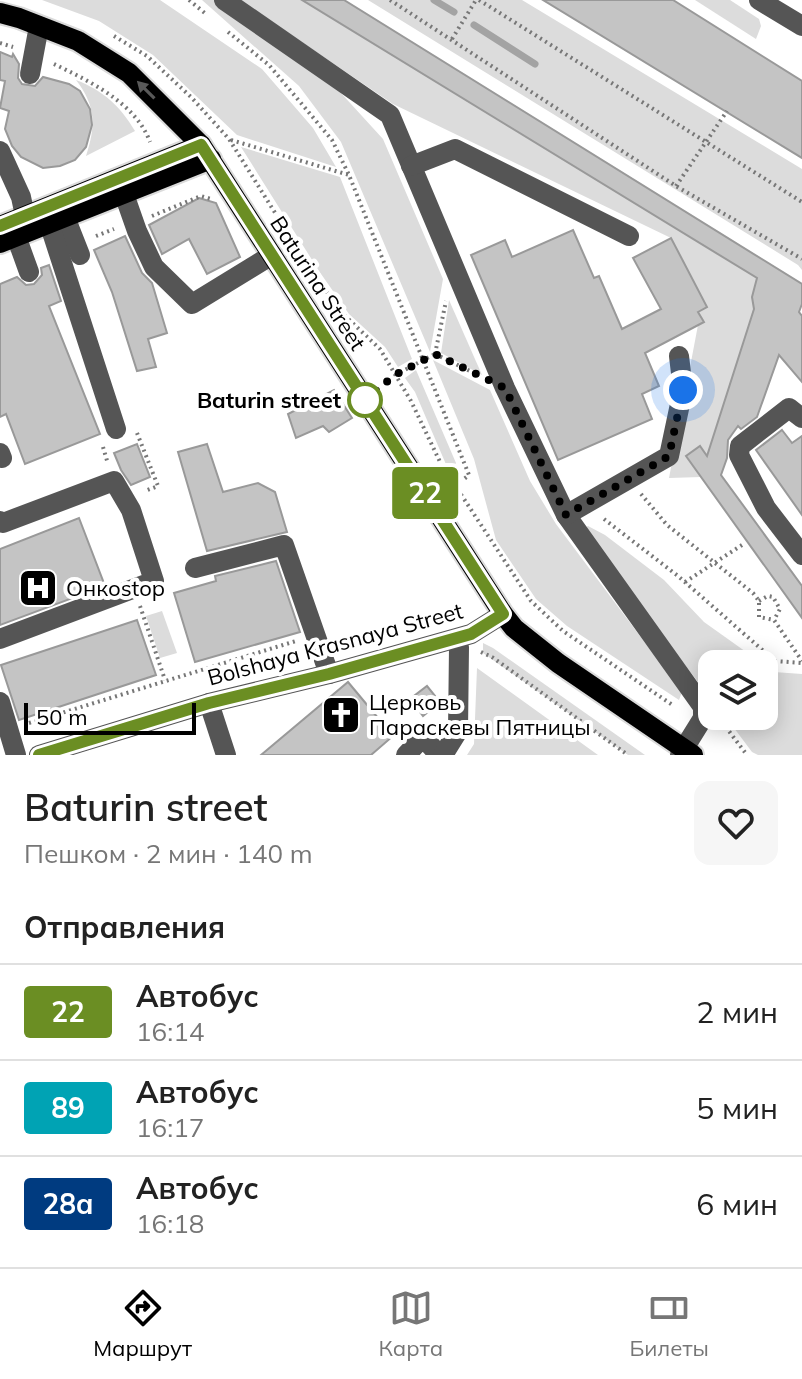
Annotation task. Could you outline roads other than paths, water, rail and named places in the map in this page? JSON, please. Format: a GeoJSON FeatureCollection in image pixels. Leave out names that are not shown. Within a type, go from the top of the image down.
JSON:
{"type":"FeatureCollection","features":[{"type":"Feature","properties":{"kind":"main road","name":"Baturina Street"},"geometry":{"type":"LineString","coordinates":[[0,13],[78,41],[129,73],[206,152],[514,628],[685,753]]}},
{"type":"Feature","properties":{"kind":"main road"},"geometry":{"type":"LineString","coordinates":[[5,235],[57,220],[124,194],[206,152]]}},
{"type":"Feature","properties":{"kind":"main road"},"geometry":{"type":"LineString","coordinates":[[5,235],[25,216],[206,152]]}},
{"type":"Feature","properties":{"kind":"street"},"geometry":{"type":"LineString","coordinates":[[224,0],[390,115],[505,388],[566,515],[703,707],[703,718],[685,753]]}},
{"type":"Feature","properties":{"kind":"street"},"geometry":{"type":"LineString","coordinates":[[759,0],[802,26]]}},
{"type":"Feature","properties":{"kind":"street"},"geometry":{"type":"LineString","coordinates":[[32,64],[39,26]]}},
{"type":"Feature","properties":{"kind":"street"},"geometry":{"type":"LineString","coordinates":[[411,166],[455,149],[629,236]]}},
{"type":"Feature","properties":{"kind":"street"},"geometry":{"type":"LineString","coordinates":[[0,151],[21,197],[25,216]]}},
{"type":"Feature","properties":{"kind":"street"},"geometry":{"type":"LineString","coordinates":[[124,194],[154,267],[192,304],[272,255]]}},
{"type":"Feature","properties":{"kind":"street"},"geometry":{"type":"LineString","coordinates":[[57,220],[80,255]]}},
{"type":"Feature","properties":{"kind":"street"},"geometry":{"type":"LineString","coordinates":[[57,220],[121,429]]}},
{"type":"Feature","properties":{"kind":"street"},"geometry":{"type":"LineString","coordinates":[[5,235],[29,272]]}},
{"type":"Feature","properties":{"kind":"street"},"geometry":{"type":"LineString","coordinates":[[566,515],[669,456],[683,390],[679,356]]}},
{"type":"Feature","properties":{"kind":"street"},"geometry":{"type":"LineString","coordinates":[[802,418],[789,408],[740,446],[739,455],[766,508],[802,555]]}},
{"type":"Feature","properties":{"kind":"street"},"geometry":{"type":"LineString","coordinates":[[0,521],[3,523],[114,481],[131,510],[154,581],[0,639]]}},
{"type":"Feature","properties":{"kind":"street"},"geometry":{"type":"LineString","coordinates":[[195,568],[284,545],[329,674]]}},
{"type":"Feature","properties":{"kind":"street","name":"Bolshaya Krasnaya Street"},"geometry":{"type":"LineString","coordinates":[[39,755],[209,703],[329,674],[471,634],[503,614]]}},
{"type":"Feature","properties":{"kind":"street"},"geometry":{"type":"LineString","coordinates":[[406,755],[423,737],[441,755],[458,731],[465,647]]}},
{"type":"Feature","properties":{"kind":"street"},"geometry":{"type":"LineString","coordinates":[[0,702],[16,755]]}},
{"type":"Feature","properties":{"kind":"street"},"geometry":{"type":"LineString","coordinates":[[209,703],[226,755]]}},
{"type":"Feature","properties":{"kind":"street"},"geometry":{"type":"LineString","coordinates":[[105,734],[112,755]]}},
{"type":"Feature","properties":{"kind":"waterway"},"geometry":{"type":"LineString","coordinates":[[434,0],[454,12]]}},
{"type":"Feature","properties":{"kind":"waterway"},"geometry":{"type":"LineString","coordinates":[[474,25],[535,64]]}},
{"type":"Feature","properties":{"kind":"place","name":"Baturin street"},"geometry":{"type":"Point","coordinates":[365,400]}},
{"type":"Feature","properties":{"kind":"place","name":"Онкоstop"},"geometry":{"type":"Point","coordinates":[38,588]}},
{"type":"Feature","properties":{"kind":"place","name":"Церковь Параскевы Пятницы"},"geometry":{"type":"Point","coordinates":[341,715]}}]}
